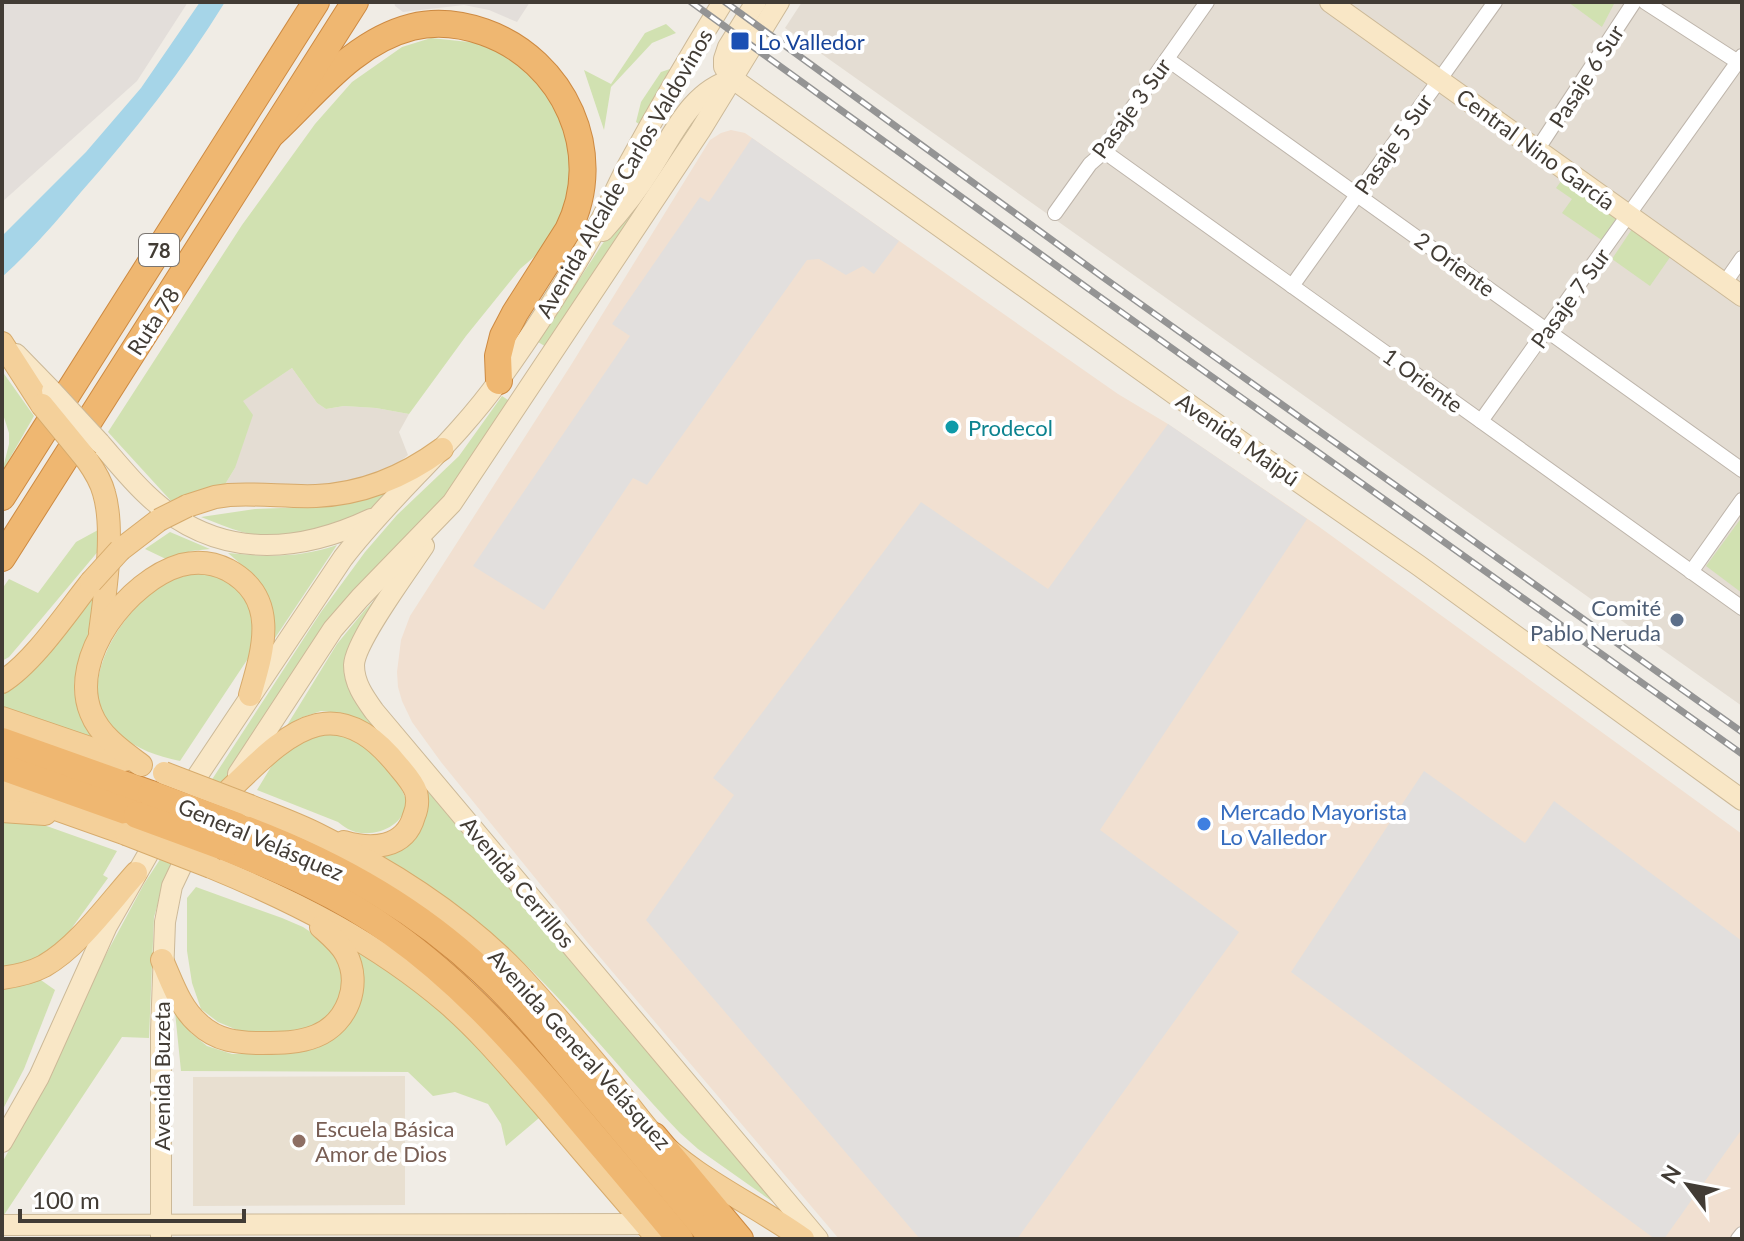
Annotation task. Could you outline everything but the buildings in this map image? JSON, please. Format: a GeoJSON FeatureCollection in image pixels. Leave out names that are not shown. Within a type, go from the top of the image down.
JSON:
{"type":"FeatureCollection","features":[{"type":"Feature","properties":{"kind":"highway","name":"Ruta 78"},"geometry":{"type":"LineString","coordinates":[[2,497],[316,2]]}},
{"type":"Feature","properties":{"kind":"highway","name":"Ruta 78"},"geometry":{"type":"LineString","coordinates":[[2,558],[355,2]]}},
{"type":"Feature","properties":{"kind":"highway"},"geometry":{"type":"LineString","coordinates":[[273,133],[354,55],[389,35],[415,26],[443,24],[472,28],[508,43],[542,68],[552,79],[571,114],[579,142],[582,190],[568,230],[503,336],[498,356],[499,381]]}},
{"type":"Feature","properties":{"kind":"highway","name":"General Velásquez"},"geometry":{"type":"LineString","coordinates":[[2,741],[144,804],[230,836],[301,851],[363,883],[424,922],[481,970],[534,1023],[713,1239]]}},
{"type":"Feature","properties":{"kind":"highway","name":"General Velásquez"},"geometry":{"type":"LineString","coordinates":[[2,767],[144,804]]}},
{"type":"Feature","properties":{"kind":"highway","name":"General Velásquez"},"geometry":{"type":"LineString","coordinates":[[230,836],[393,933],[445,974],[517,1045],[680,1239]]}},
{"type":"Feature","properties":{"kind":"highway"},"geometry":{"type":"LineString","coordinates":[[654,1136],[740,1239]]}},
{"type":"Feature","properties":{"kind":"main road","name":"Avenida Alcalde Carlos Valdovinos"},"geometry":{"type":"LineString","coordinates":[[2,1142],[39,1077],[90,961],[136,873],[250,695],[343,558],[378,516],[476,412],[499,381],[576,263],[629,163],[723,2]]}},
{"type":"Feature","properties":{"kind":"main road"},"geometry":{"type":"LineString","coordinates":[[576,263],[623,208],[690,106],[712,87],[733,79],[724,67],[725,55],[756,2]]}},
{"type":"Feature","properties":{"kind":"main road","name":"Avenida Alcalde Carlos Valdovinos"},"geometry":{"type":"LineString","coordinates":[[162,960],[172,886],[192,843],[333,629],[452,503],[733,79],[779,2]]}},
{"type":"Feature","properties":{"kind":"main road","name":"Central Nino García"},"geometry":{"type":"LineString","coordinates":[[1342,5],[1439,80],[1742,296]]}},
{"type":"Feature","properties":{"kind":"main road","name":"Avenida Maipú"},"geometry":{"type":"LineString","coordinates":[[733,79],[1418,565],[1742,800]]}},
{"type":"Feature","properties":{"kind":"main road"},"geometry":{"type":"LineString","coordinates":[[2,341],[93,452],[163,508],[195,529],[225,539],[262,545],[299,544],[378,516]]}},
{"type":"Feature","properties":{"kind":"main road"},"geometry":{"type":"LineString","coordinates":[[2,682],[33,654],[120,550],[159,520],[215,497],[314,496],[355,491],[394,479],[442,449]]}},
{"type":"Feature","properties":{"kind":"main road"},"geometry":{"type":"LineString","coordinates":[[93,452],[108,517],[105,594],[99,637],[89,663],[87,700],[97,725],[141,765]]}},
{"type":"Feature","properties":{"kind":"main road","name":"Avenida Cerrillos"},"geometry":{"type":"LineString","coordinates":[[452,503],[355,654],[359,689],[374,711],[818,1239]]}},
{"type":"Feature","properties":{"kind":"main road"},"geometry":{"type":"LineString","coordinates":[[99,637],[130,598],[157,577],[191,563],[222,567],[250,587],[263,616],[261,653],[250,695]]}},
{"type":"Feature","properties":{"kind":"main road","name":"Avenida General Velásquez"},"geometry":{"type":"LineString","coordinates":[[2,718],[141,765],[144,804]]}},
{"type":"Feature","properties":{"kind":"main road"},"geometry":{"type":"LineString","coordinates":[[225,794],[277,747],[302,730],[327,724],[356,729],[381,746],[414,788],[417,802],[412,824],[401,838],[377,847],[345,843],[314,832]]}},
{"type":"Feature","properties":{"kind":"main road","name":"Avenida General Velásquez"},"geometry":{"type":"LineString","coordinates":[[2,790],[84,819],[144,804],[230,836],[314,832],[404,884],[488,946],[532,990],[654,1136],[705,1176],[803,1239]]}},
{"type":"Feature","properties":{"kind":"main road"},"geometry":{"type":"LineString","coordinates":[[2,811],[84,819]]}},
{"type":"Feature","properties":{"kind":"main road","name":"Avenida General Velásquez"},"geometry":{"type":"LineString","coordinates":[[230,836],[267,890],[366,943],[449,1005],[499,1055],[651,1231]]}},
{"type":"Feature","properties":{"kind":"main road"},"geometry":{"type":"LineString","coordinates":[[2,978],[29,972],[58,956],[84,932],[136,873]]}},
{"type":"Feature","properties":{"kind":"main road"},"geometry":{"type":"LineString","coordinates":[[162,960],[187,1012],[200,1026],[218,1037],[237,1042],[282,1043],[309,1039],[328,1030],[342,1015],[351,996],[353,975],[347,955],[324,929],[267,890]]}},
{"type":"Feature","properties":{"kind":"main road","name":"Avenida Buzeta"},"geometry":{"type":"LineString","coordinates":[[161,1232],[162,960]]}},
{"type":"Feature","properties":{"kind":"main road"},"geometry":{"type":"LineString","coordinates":[[2,1225],[161,1232],[651,1231]]}},
{"type":"Feature","properties":{"kind":"street","name":"Pasaje 3 Sur"},"geometry":{"type":"LineString","coordinates":[[1055,213],[1090,164],[1106,150],[1107,144],[1207,2]]}},
{"type":"Feature","properties":{"kind":"street","name":"Pasaje 5 Sur"},"geometry":{"type":"LineString","coordinates":[[1292,286],[1495,2]]}},
{"type":"Feature","properties":{"kind":"street","name":"Pasaje 6 Sur"},"geometry":{"type":"LineString","coordinates":[[1537,150],[1634,2]]}},
{"type":"Feature","properties":{"kind":"street"},"geometry":{"type":"LineString","coordinates":[[1645,2],[1740,59]]}},
{"type":"Feature","properties":{"kind":"street","name":"2 Oriente"},"geometry":{"type":"LineString","coordinates":[[1167,59],[1742,470]]}},
{"type":"Feature","properties":{"kind":"street","name":"Pasaje 7 Sur"},"geometry":{"type":"LineString","coordinates":[[1481,421],[1740,59]]}},
{"type":"Feature","properties":{"kind":"street","name":"1 Oriente"},"geometry":{"type":"LineString","coordinates":[[1106,150],[1742,608]]}},
{"type":"Feature","properties":{"kind":"street"},"geometry":{"type":"LineString","coordinates":[[1724,284],[1742,258]]}},
{"type":"Feature","properties":{"kind":"street"},"geometry":{"type":"LineString","coordinates":[[1691,572],[1742,500]]}},
{"type":"Feature","properties":{"kind":"street"},"geometry":{"type":"LineString","coordinates":[[1738,1239],[1742,1234]]}},
{"type":"Feature","properties":{"kind":"shaded area"},"geometry":{"type":"Polygon","coordinates":[[[2,2],[188,2],[137,81],[2,202],[2,2]]]}},
{"type":"Feature","properties":{"kind":"shaded area"},"geometry":{"type":"Polygon","coordinates":[[[394,2],[530,2],[517,22],[489,10],[464,5],[403,12],[394,2]]]}},
{"type":"Feature","properties":{"kind":"shaded area"},"geometry":{"type":"Polygon","coordinates":[[[802,2],[1742,2],[1742,706],[785,28],[802,2]]]}},
{"type":"Feature","properties":{"kind":"shaded area","name":"Mercado Mayorista Lo Valledor"},"geometry":{"type":"Polygon","coordinates":[[[731,130],[745,133],[1118,394],[1168,424],[1318,526],[1742,834],[1742,1239],[839,1239],[588,943],[441,762],[412,722],[398,687],[401,640],[410,616],[710,140],[731,130]]]}},
{"type":"Feature","properties":{"kind":"shaded area"},"geometry":{"type":"Polygon","coordinates":[[[752,138],[899,241],[874,274],[863,266],[846,275],[819,259],[807,260],[647,485],[633,478],[544,610],[473,566],[630,336],[612,324],[700,197],[709,202],[752,138]]]}},
{"type":"Feature","properties":{"kind":"shaded area"},"geometry":{"type":"Polygon","coordinates":[[[292,368],[317,403],[326,409],[344,406],[409,414],[399,432],[408,455],[396,465],[366,480],[343,486],[224,486],[235,468],[242,401],[292,368]]]}},
{"type":"Feature","properties":{"kind":"shaded area"},"geometry":{"type":"Polygon","coordinates":[[[1168,424],[1307,519],[1100,830],[1239,932],[1017,1239],[920,1239],[646,920],[734,795],[713,778],[921,502],[1048,589],[1168,424]]]}},
{"type":"Feature","properties":{"kind":"shaded area"},"geometry":{"type":"Polygon","coordinates":[[[1424,771],[1525,843],[1554,801],[1742,941],[1742,1129],[1664,1239],[1655,1239],[1291,972],[1424,771]]]}},
{"type":"Feature","properties":{"kind":"shaded area","name":"Escuela Básica Amor de Dios"},"geometry":{"type":"Polygon","coordinates":[[[405,1076],[405,1205],[193,1206],[193,1077],[405,1076]]]}},
{"type":"Feature","properties":{"kind":"shaded area"},"geometry":{"type":"Polygon","coordinates":[[[637,1233],[641,1239],[160,1239],[637,1233]]]}},
{"type":"Feature","properties":{"kind":"green space"},"geometry":{"type":"Polygon","coordinates":[[[1568,2],[1615,2],[1602,27],[1568,2]]]}},
{"type":"Feature","properties":{"kind":"green space"},"geometry":{"type":"Polygon","coordinates":[[[666,24],[676,33],[652,43],[611,87],[604,130],[584,70],[611,84],[645,33],[666,24]]]}},
{"type":"Feature","properties":{"kind":"green space"},"geometry":{"type":"Polygon","coordinates":[[[431,38],[478,43],[505,53],[549,90],[574,160],[569,196],[552,233],[466,336],[409,414],[344,406],[326,409],[317,403],[292,368],[243,401],[253,415],[235,468],[224,486],[172,502],[108,432],[242,225],[315,124],[352,82],[402,47],[431,38]]]}},
{"type":"Feature","properties":{"kind":"green space"},"geometry":{"type":"Polygon","coordinates":[[[676,67],[639,124],[636,122],[641,102],[661,72],[676,67]]]}},
{"type":"Feature","properties":{"kind":"green space"},"geometry":{"type":"Polygon","coordinates":[[[707,96],[711,99],[548,348],[538,342],[601,246],[707,96]]]}},
{"type":"Feature","properties":{"kind":"green space"},"geometry":{"type":"Polygon","coordinates":[[[1564,177],[1621,216],[1603,241],[1562,213],[1572,199],[1556,188],[1564,177]]]}},
{"type":"Feature","properties":{"kind":"green space"},"geometry":{"type":"Polygon","coordinates":[[[1634,226],[1673,253],[1650,286],[1612,259],[1634,226]]]}},
{"type":"Feature","properties":{"kind":"green space"},"geometry":{"type":"Polygon","coordinates":[[[2,371],[34,416],[2,472],[9,433],[2,411],[2,371]]]}},
{"type":"Feature","properties":{"kind":"green space"},"geometry":{"type":"Polygon","coordinates":[[[502,396],[508,400],[510,409],[437,513],[310,653],[226,778],[162,890],[154,917],[149,1038],[122,1037],[2,1214],[2,1163],[96,973],[144,884],[321,612],[365,552],[397,515],[459,456],[502,396]]]}},
{"type":"Feature","properties":{"kind":"green space"},"geometry":{"type":"Polygon","coordinates":[[[392,490],[377,505],[360,515],[310,532],[258,535],[201,517],[255,509],[307,507],[392,490]]]}},
{"type":"Feature","properties":{"kind":"green space"},"geometry":{"type":"Polygon","coordinates":[[[1742,517],[1742,593],[1706,566],[1742,517]]]}},
{"type":"Feature","properties":{"kind":"green space"},"geometry":{"type":"Polygon","coordinates":[[[98,530],[100,549],[9,657],[2,661],[2,589],[9,579],[38,593],[76,542],[98,530]]]}},
{"type":"Feature","properties":{"kind":"green space"},"geometry":{"type":"Polygon","coordinates":[[[170,532],[210,549],[191,551],[168,560],[145,549],[170,532]]]}},
{"type":"Feature","properties":{"kind":"green space"},"geometry":{"type":"Polygon","coordinates":[[[337,545],[275,638],[269,600],[256,580],[228,553],[283,555],[337,545]]]}},
{"type":"Feature","properties":{"kind":"green space"},"geometry":{"type":"Polygon","coordinates":[[[404,569],[348,669],[517,896],[783,1209],[680,1133],[553,992],[498,939],[440,894],[378,854],[420,818],[363,722],[343,713],[321,711],[286,727],[337,644],[404,569]]]}},
{"type":"Feature","properties":{"kind":"green space"},"geometry":{"type":"Polygon","coordinates":[[[196,573],[216,575],[249,597],[255,648],[180,761],[140,748],[108,726],[98,704],[98,683],[112,641],[139,604],[172,580],[196,573]]]}},
{"type":"Feature","properties":{"kind":"green space"},"geometry":{"type":"Polygon","coordinates":[[[93,587],[93,614],[77,668],[74,691],[84,719],[110,746],[2,706],[2,689],[93,587]]]}},
{"type":"Feature","properties":{"kind":"green space"},"geometry":{"type":"Polygon","coordinates":[[[328,729],[368,747],[405,796],[404,811],[384,830],[356,832],[257,790],[284,749],[328,729]]]}},
{"type":"Feature","properties":{"kind":"green space"},"geometry":{"type":"Polygon","coordinates":[[[2,817],[41,824],[117,851],[103,875],[108,878],[66,936],[39,958],[2,970],[2,817]]]}},
{"type":"Feature","properties":{"kind":"green space"},"geometry":{"type":"Polygon","coordinates":[[[196,887],[282,918],[318,937],[340,960],[344,982],[335,1009],[329,1016],[307,1030],[287,1034],[242,1032],[218,1022],[201,1009],[192,983],[187,951],[187,898],[196,887]]]}},
{"type":"Feature","properties":{"kind":"green space"},"geometry":{"type":"Polygon","coordinates":[[[349,940],[393,971],[472,1037],[539,1118],[506,1146],[501,1124],[488,1104],[455,1092],[433,1096],[408,1072],[181,1071],[175,1012],[191,1033],[207,1046],[232,1054],[281,1054],[318,1048],[337,1033],[349,940]]]}},
{"type":"Feature","properties":{"kind":"green space"},"geometry":{"type":"Polygon","coordinates":[[[38,978],[55,990],[24,1069],[2,1111],[2,989],[38,978]]]}},
{"type":"Feature","properties":{"kind":"water"},"geometry":{"type":"Polygon","coordinates":[[[200,2],[225,2],[139,123],[53,225],[2,277],[2,236],[86,152],[141,88],[200,2]]]}},
{"type":"Feature","properties":{"kind":"railway"},"geometry":{"type":"LineString","coordinates":[[691,2],[1742,754]]}},
{"type":"Feature","properties":{"kind":"railway"},"geometry":{"type":"LineString","coordinates":[[725,2],[1104,278],[1742,732]]}},
{"type":"Feature","properties":{"kind":"place","name":"Lo Valledor"},"geometry":{"type":"Point","coordinates":[740,41]}},
{"type":"Feature","properties":{"kind":"place","name":"Prodecol"},"geometry":{"type":"Point","coordinates":[952,427]}},
{"type":"Feature","properties":{"kind":"place","name":"Comité Pablo Neruda"},"geometry":{"type":"Point","coordinates":[1677,620]}},
{"type":"Feature","properties":{"kind":"place","name":"Mercado Mayorista Lo Valledor"},"geometry":{"type":"Point","coordinates":[1204,824]}},
{"type":"Feature","properties":{"kind":"place","name":"Escuela Básica Amor de Dios"},"geometry":{"type":"Point","coordinates":[299,1141]}}]}
